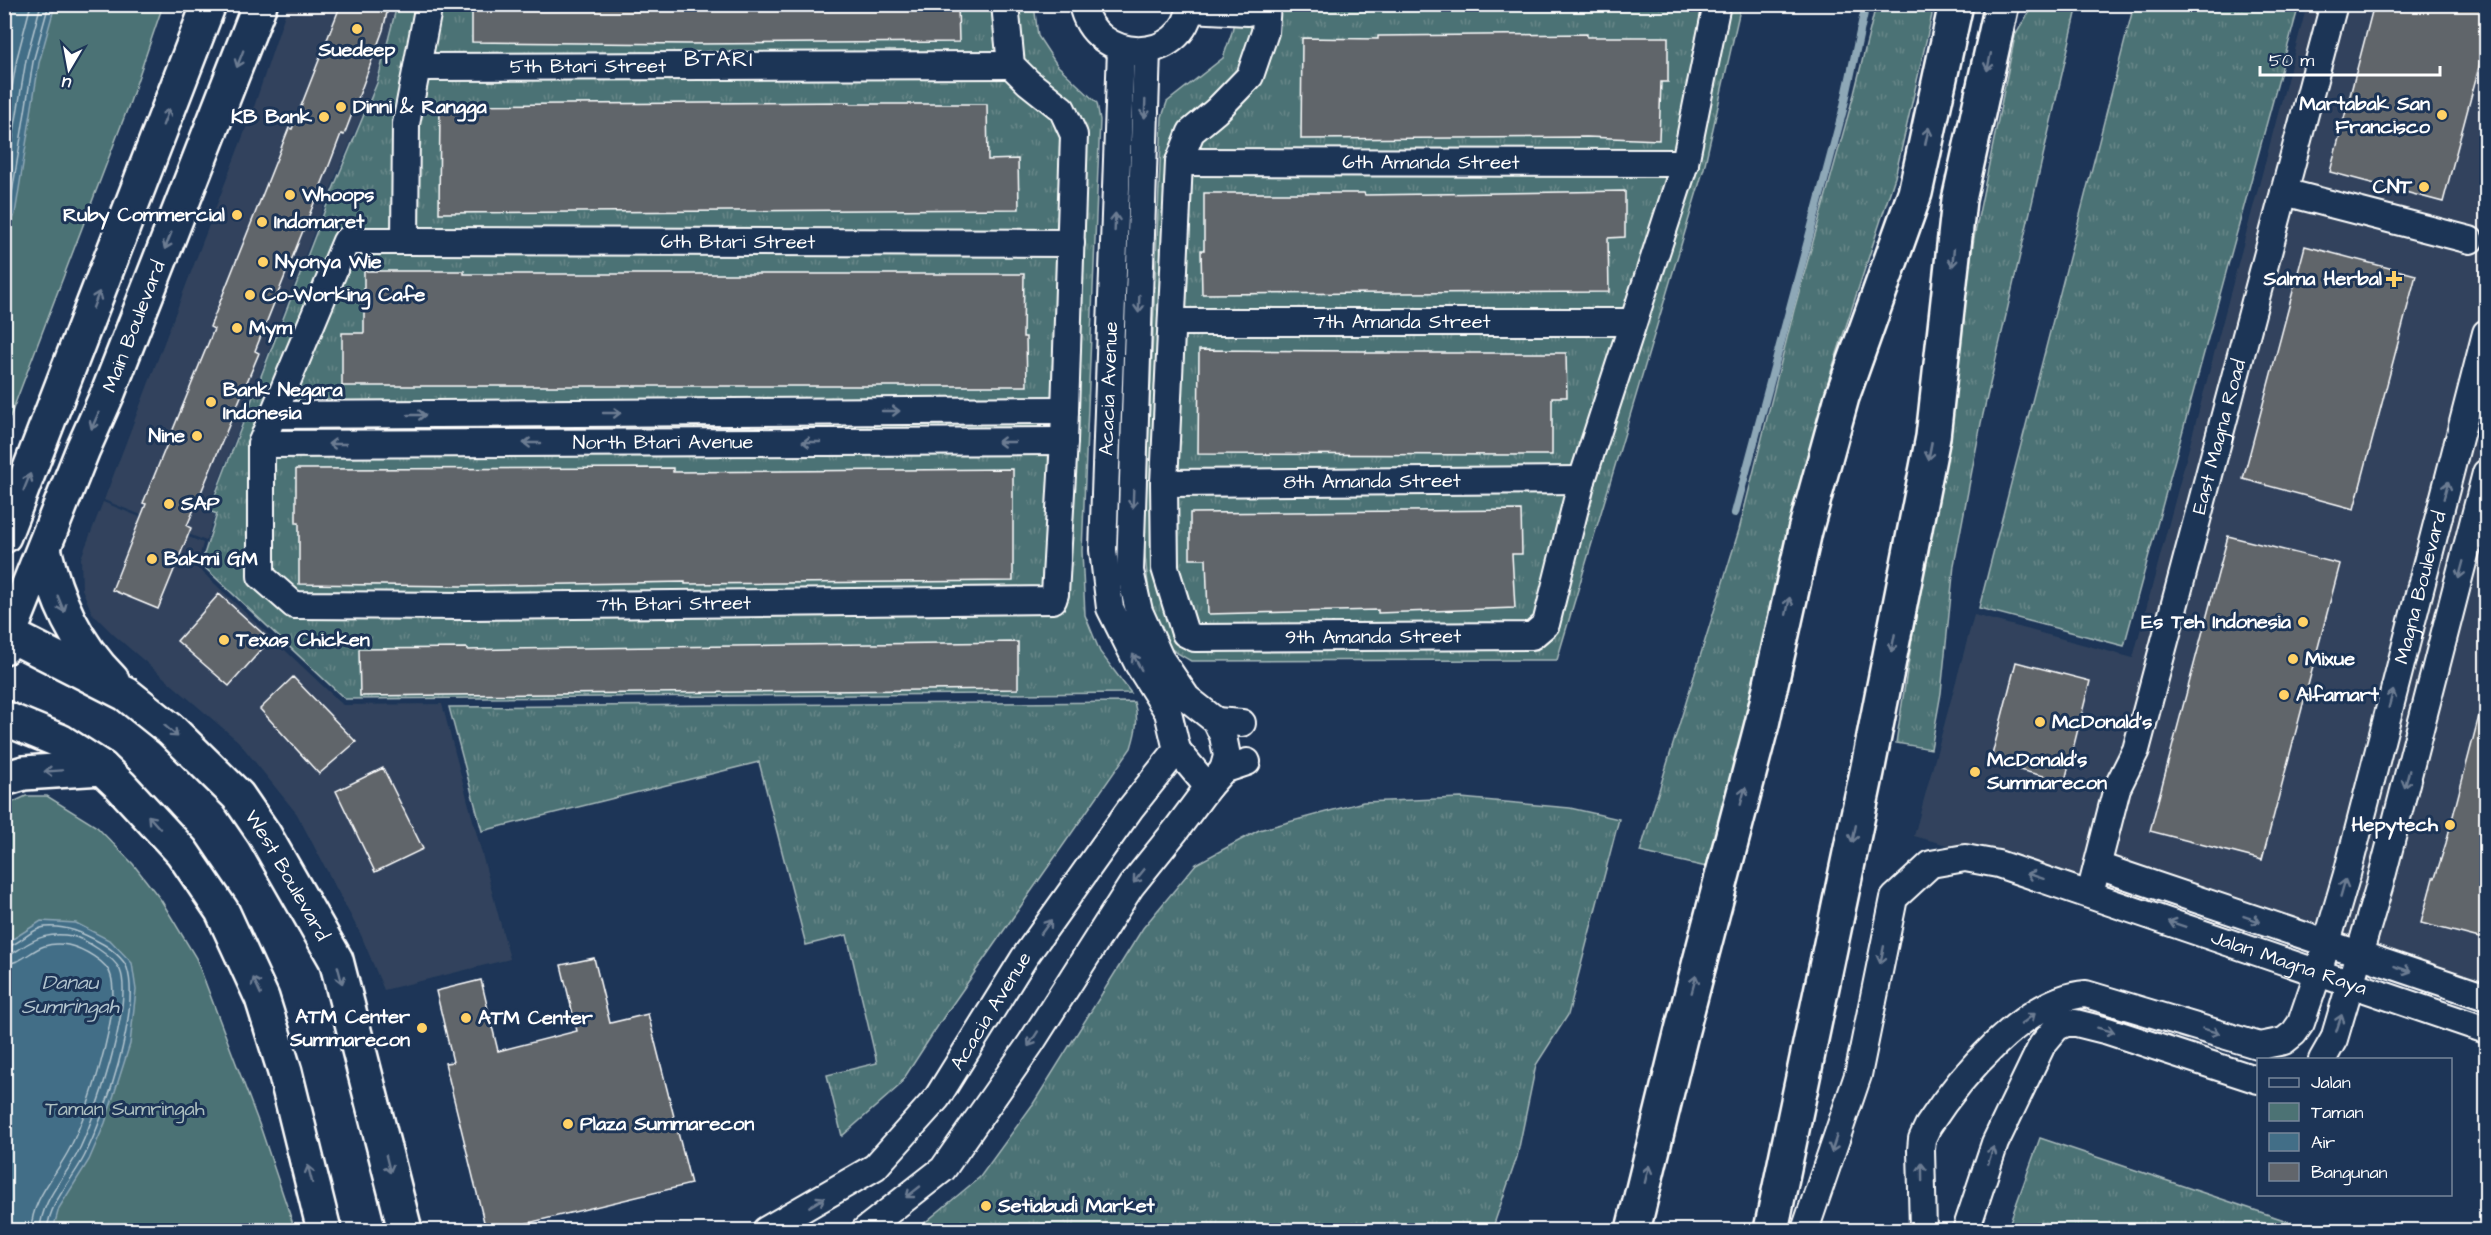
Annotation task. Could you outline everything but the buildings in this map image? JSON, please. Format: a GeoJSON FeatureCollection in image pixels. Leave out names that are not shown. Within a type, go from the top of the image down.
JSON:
{"type":"FeatureCollection","features":[{"type":"Feature","properties":{"kind":"main road"},"geometry":{"type":"LineString","coordinates":[[4,536],[209,4]]}},
{"type":"Feature","properties":{"kind":"main road","name":"Main Boulevard"},"geometry":{"type":"LineString","coordinates":[[6,638],[233,79],[260,4]]}},
{"type":"Feature","properties":{"kind":"main road"},"geometry":{"type":"LineString","coordinates":[[1633,1230],[1682,1030],[1762,724],[1808,520],[1842,397],[1915,193],[1956,4]]}},
{"type":"Feature","properties":{"kind":"main road"},"geometry":{"type":"LineString","coordinates":[[1771,1230],[1867,772],[1933,437],[1959,200],[2002,4]]}},
{"type":"Feature","properties":{"kind":"main road"},"geometry":{"type":"LineString","coordinates":[[44,549],[52,582],[69,623],[97,665],[126,694]]}},
{"type":"Feature","properties":{"kind":"main road","name":"West Boulevard"},"geometry":{"type":"LineString","coordinates":[[6,638],[126,694],[171,730],[238,796],[264,834],[336,960],[405,1230]]}},
{"type":"Feature","properties":{"kind":"main road"},"geometry":{"type":"LineString","coordinates":[[4,718],[60,741],[102,768],[120,784],[182,852],[222,911],[262,998],[285,1072],[324,1230]]}},
{"type":"Feature","properties":{"kind":"main road"},"geometry":{"type":"LineString","coordinates":[[4,779],[24,773],[102,768]]}},
{"type":"Feature","properties":{"kind":"street"},"geometry":{"type":"LineString","coordinates":[[405,241],[406,124],[429,4]]}},
{"type":"Feature","properties":{"kind":"street"},"geometry":{"type":"LineString","coordinates":[[1005,4],[1011,65],[1062,109],[1074,135],[1064,441]]}},
{"type":"Feature","properties":{"kind":"street"},"geometry":{"type":"LineString","coordinates":[[1082,4],[1089,25],[1098,36],[1121,49],[1147,50],[1159,46],[1174,36],[1186,21],[1191,7],[1248,12],[1258,4]]}},
{"type":"Feature","properties":{"kind":"street"},"geometry":{"type":"LineString","coordinates":[[1164,483],[1179,162],[1191,132],[1216,111],[1250,76],[1265,32],[1267,4]]}},
{"type":"Feature","properties":{"kind":"street"},"geometry":{"type":"LineString","coordinates":[[1582,480],[1684,163],[1717,4]]}},
{"type":"Feature","properties":{"kind":"street","name":"East Magna Road"},"geometry":{"type":"LineString","coordinates":[[2090,894],[2117,788],[2136,750],[2334,4]]}},
{"type":"Feature","properties":{"kind":"street","name":"Acacia Avenue"},"geometry":{"type":"LineString","coordinates":[[1121,49],[1104,550],[1110,608],[1138,664],[1178,705],[1216,721]]}},
{"type":"Feature","properties":{"kind":"street","name":"Acacia Avenue"},"geometry":{"type":"LineString","coordinates":[[766,1230],[875,1167],[937,1098],[1024,958],[1130,809],[1177,750],[1178,705],[1139,611],[1130,571],[1147,50]]}},
{"type":"Feature","properties":{"kind":"street","name":"5th Btari Street"},"geometry":{"type":"LineString","coordinates":[[418,67],[1011,65]]}},
{"type":"Feature","properties":{"kind":"street","name":"6th Amanda Street"},"geometry":{"type":"LineString","coordinates":[[1179,162],[1684,163]]}},
{"type":"Feature","properties":{"kind":"street"},"geometry":{"type":"LineString","coordinates":[[2284,192],[2470,240]]}},
{"type":"Feature","properties":{"kind":"street","name":"6th Btari Street"},"geometry":{"type":"LineString","coordinates":[[274,415],[346,241],[1071,243]]}},
{"type":"Feature","properties":{"kind":"street","name":"7th Amanda Street"},"geometry":{"type":"LineString","coordinates":[[1172,322],[1632,322]]}},
{"type":"Feature","properties":{"kind":"street","name":"Magna Boulevard"},"geometry":{"type":"LineString","coordinates":[[1923,1230],[1921,1150],[1922,1139],[1928,1126],[1980,1058],[2034,1014],[2069,995],[2086,994],[2259,1046],[2284,1041],[2301,1023],[2327,944],[2487,333]]}},
{"type":"Feature","properties":{"kind":"street","name":"North Btari Avenue"},"geometry":{"type":"LineString","coordinates":[[274,415],[1065,410]]}},
{"type":"Feature","properties":{"kind":"street"},"geometry":{"type":"LineString","coordinates":[[261,444],[274,415]]}},
{"type":"Feature","properties":{"kind":"street","name":"North Btari Avenue"},"geometry":{"type":"LineString","coordinates":[[261,444],[1064,441]]}},
{"type":"Feature","properties":{"kind":"street","name":"7th Btari Street"},"geometry":{"type":"LineString","coordinates":[[261,444],[261,576],[294,605],[480,606],[1053,600],[1064,441]]}},
{"type":"Feature","properties":{"kind":"street","name":"Magna Boulevard"},"geometry":{"type":"LineString","coordinates":[[2323,1058],[2334,1040],[2352,984],[2487,473]]}},
{"type":"Feature","properties":{"kind":"street","name":"8th Amanda Street"},"geometry":{"type":"LineString","coordinates":[[1164,483],[1582,480]]}},
{"type":"Feature","properties":{"kind":"street","name":"9th Amanda Street"},"geometry":{"type":"LineString","coordinates":[[1164,483],[1165,568],[1185,633],[1195,638],[1532,636],[1546,624],[1582,480]]}},
{"type":"Feature","properties":{"kind":"street"},"geometry":{"type":"LineString","coordinates":[[865,1230],[943,1168],[1031,1043],[1131,886],[1226,773],[1227,756],[1223,736],[1216,721],[1242,723]]}},
{"type":"Feature","properties":{"kind":"street","name":"Acacia Avenue"},"geometry":{"type":"LineString","coordinates":[[1177,750],[1226,773]]}},
{"type":"Feature","properties":{"kind":"street","name":"Jalan Magna Raya"},"geometry":{"type":"LineString","coordinates":[[1805,1230],[1858,1075],[1894,898],[1931,864],[1965,858],[1998,864],[2487,1029]]}},
{"type":"Feature","properties":{"kind":"street","name":"Jalan Magna Raya"},"geometry":{"type":"LineString","coordinates":[[2098,866],[2487,997]]}},
{"type":"Feature","properties":{"kind":"street"},"geometry":{"type":"LineString","coordinates":[[1966,1230],[1995,1143],[2042,1045],[2057,1027],[2066,1023],[2076,1023],[2108,1031],[2257,1079]]}},
{"type":"Feature","properties":{"kind":"shaded area","name":"Ruby Commercial"},"geometry":{"type":"Polygon","coordinates":[[[288,5],[396,5],[376,82],[331,188],[207,512],[215,515],[206,541],[104,500],[253,110],[288,5]]]}},
{"type":"Feature","properties":{"kind":"shaded area"},"geometry":{"type":"Polygon","coordinates":[[[2307,5],[2486,5],[2486,992],[1914,836],[1974,615],[2133,658],[2307,5]]]}},
{"type":"Feature","properties":{"kind":"shaded area"},"geometry":{"type":"Polygon","coordinates":[[[103,502],[203,543],[197,567],[343,705],[442,704],[510,959],[384,990],[361,935],[297,814],[238,741],[114,635],[92,613],[82,589],[81,558],[103,502]]]}},
{"type":"Feature","properties":{"kind":"green space"},"geometry":{"type":"Polygon","coordinates":[[[5,5],[163,5],[130,102],[5,430],[5,5]]]}},
{"type":"Feature","properties":{"kind":"green space"},"geometry":{"type":"Polygon","coordinates":[[[397,5],[1034,5],[1038,36],[1057,65],[1097,103],[1100,120],[1082,551],[1085,615],[1100,652],[1131,693],[345,699],[201,564],[217,514],[209,511],[333,189],[377,83],[397,5]]]}},
{"type":"Feature","properties":{"kind":"green space"},"geometry":{"type":"Polygon","coordinates":[[[1237,5],[1741,5],[1704,168],[1557,660],[1191,661],[1169,647],[1161,634],[1152,610],[1144,547],[1162,117],[1167,102],[1223,58],[1232,32],[1237,5]]]}},
{"type":"Feature","properties":{"kind":"green space"},"geometry":{"type":"Polygon","coordinates":[[[1876,5],[1931,5],[1932,15],[1895,177],[1829,378],[1772,647],[1711,868],[1640,852],[1739,530],[1794,310],[1854,94],[1876,5]]]}},
{"type":"Feature","properties":{"kind":"green space"},"geometry":{"type":"Polygon","coordinates":[[[2033,5],[2078,5],[1981,423],[1954,565],[1941,693],[1931,749],[1896,743],[1974,238],[2015,36],[2033,5]]]}},
{"type":"Feature","properties":{"kind":"green space"},"geometry":{"type":"Polygon","coordinates":[[[2134,5],[2299,5],[2124,646],[1979,608],[2134,5]]]}},
{"type":"Feature","properties":{"kind":"green space"},"geometry":{"type":"Polygon","coordinates":[[[1134,702],[1136,725],[1131,748],[945,1015],[899,1086],[842,1136],[827,1075],[877,1063],[847,935],[806,945],[759,762],[482,831],[449,707],[1134,702]]]}},
{"type":"Feature","properties":{"kind":"green space","name":"Taman Sumringah"},"geometry":{"type":"Polygon","coordinates":[[[26,796],[47,796],[97,827],[133,864],[161,900],[196,958],[261,1129],[295,1230],[5,1230],[5,806],[26,796]]]}},
{"type":"Feature","properties":{"kind":"green space"},"geometry":{"type":"Polygon","coordinates":[[[1461,798],[1570,808],[1619,819],[1568,1015],[1536,1065],[1517,1157],[1492,1230],[916,1230],[980,1177],[1033,1104],[1143,928],[1196,864],[1259,830],[1363,802],[1461,798]]]}},
{"type":"Feature","properties":{"kind":"green space"},"geometry":{"type":"Polygon","coordinates":[[[2040,1138],[2314,1230],[2007,1230],[2040,1138]]]}},
{"type":"Feature","properties":{"kind":"water"},"geometry":{"type":"Polygon","coordinates":[[[5,4],[55,5],[39,63],[15,214],[5,242],[5,4]]]}},
{"type":"Feature","properties":{"kind":"water","name":"Danau Sumringah"},"geometry":{"type":"Polygon","coordinates":[[[41,921],[76,923],[111,941],[132,963],[136,990],[130,1044],[105,1123],[89,1160],[59,1208],[53,1230],[5,1230],[5,944],[41,921]]]}},
{"type":"Feature","properties":{"kind":"waterway"},"geometry":{"type":"LineString","coordinates":[[1735,513],[1843,110],[1866,4]]}},
{"type":"Feature","properties":{"kind":"place","name":"Suedeep"},"geometry":{"type":"Point","coordinates":[357,29]}},
{"type":"Feature","properties":{"kind":"place","name":"Dinni & Rangga"},"geometry":{"type":"Point","coordinates":[341,107]}},
{"type":"Feature","properties":{"kind":"place","name":"Martabak San Francisco"},"geometry":{"type":"Point","coordinates":[2442,115]}},
{"type":"Feature","properties":{"kind":"place","name":"KB Bank"},"geometry":{"type":"Point","coordinates":[324,117]}},
{"type":"Feature","properties":{"kind":"place","name":"CNT"},"geometry":{"type":"Point","coordinates":[2424,187]}},
{"type":"Feature","properties":{"kind":"place","name":"Whoops"},"geometry":{"type":"Point","coordinates":[290,195]}},
{"type":"Feature","properties":{"kind":"place","name":"Ruby Commercial"},"geometry":{"type":"Point","coordinates":[237,215]}},
{"type":"Feature","properties":{"kind":"place","name":"Indomaret"},"geometry":{"type":"Point","coordinates":[262,222]}},
{"type":"Feature","properties":{"kind":"place","name":"Nyonya Wie"},"geometry":{"type":"Point","coordinates":[263,262]}},
{"type":"Feature","properties":{"kind":"place","name":"Salma Herbal"},"geometry":{"type":"Point","coordinates":[2394,279]}},
{"type":"Feature","properties":{"kind":"place","name":"Co-Working Cafe"},"geometry":{"type":"Point","coordinates":[250,295]}},
{"type":"Feature","properties":{"kind":"place","name":"Mym"},"geometry":{"type":"Point","coordinates":[237,328]}},
{"type":"Feature","properties":{"kind":"place","name":"Bank Negara Indonesia"},"geometry":{"type":"Point","coordinates":[211,402]}},
{"type":"Feature","properties":{"kind":"place","name":"Nine"},"geometry":{"type":"Point","coordinates":[197,436]}},
{"type":"Feature","properties":{"kind":"place","name":"SAP"},"geometry":{"type":"Point","coordinates":[169,504]}},
{"type":"Feature","properties":{"kind":"place","name":"Bakmi GM"},"geometry":{"type":"Point","coordinates":[152,559]}},
{"type":"Feature","properties":{"kind":"place","name":"Es Teh Indonesia"},"geometry":{"type":"Point","coordinates":[2303,622]}},
{"type":"Feature","properties":{"kind":"place","name":"Texas Chicken"},"geometry":{"type":"Point","coordinates":[224,640]}},
{"type":"Feature","properties":{"kind":"place","name":"Mixue"},"geometry":{"type":"Point","coordinates":[2293,659]}},
{"type":"Feature","properties":{"kind":"place","name":"Alfamart"},"geometry":{"type":"Point","coordinates":[2284,695]}},
{"type":"Feature","properties":{"kind":"place","name":"McDonald's"},"geometry":{"type":"Point","coordinates":[2040,722]}},
{"type":"Feature","properties":{"kind":"place","name":"McDonald's Summarecon"},"geometry":{"type":"Point","coordinates":[1975,772]}},
{"type":"Feature","properties":{"kind":"place","name":"Hepytech"},"geometry":{"type":"Point","coordinates":[2450,825]}},
{"type":"Feature","properties":{"kind":"place","name":"ATM Center"},"geometry":{"type":"Point","coordinates":[466,1018]}},
{"type":"Feature","properties":{"kind":"place","name":"ATM Center Summarecon"},"geometry":{"type":"Point","coordinates":[422,1028]}},
{"type":"Feature","properties":{"kind":"place","name":"Plaza Summarecon"},"geometry":{"type":"Point","coordinates":[568,1124]}},
{"type":"Feature","properties":{"kind":"place","name":"Setiabudi Market"},"geometry":{"type":"Point","coordinates":[986,1206]}},
{"type":"Feature","properties":{"kind":"district","name":"BTARI"},"geometry":{"type":"Point","coordinates":[719,59]}}]}
